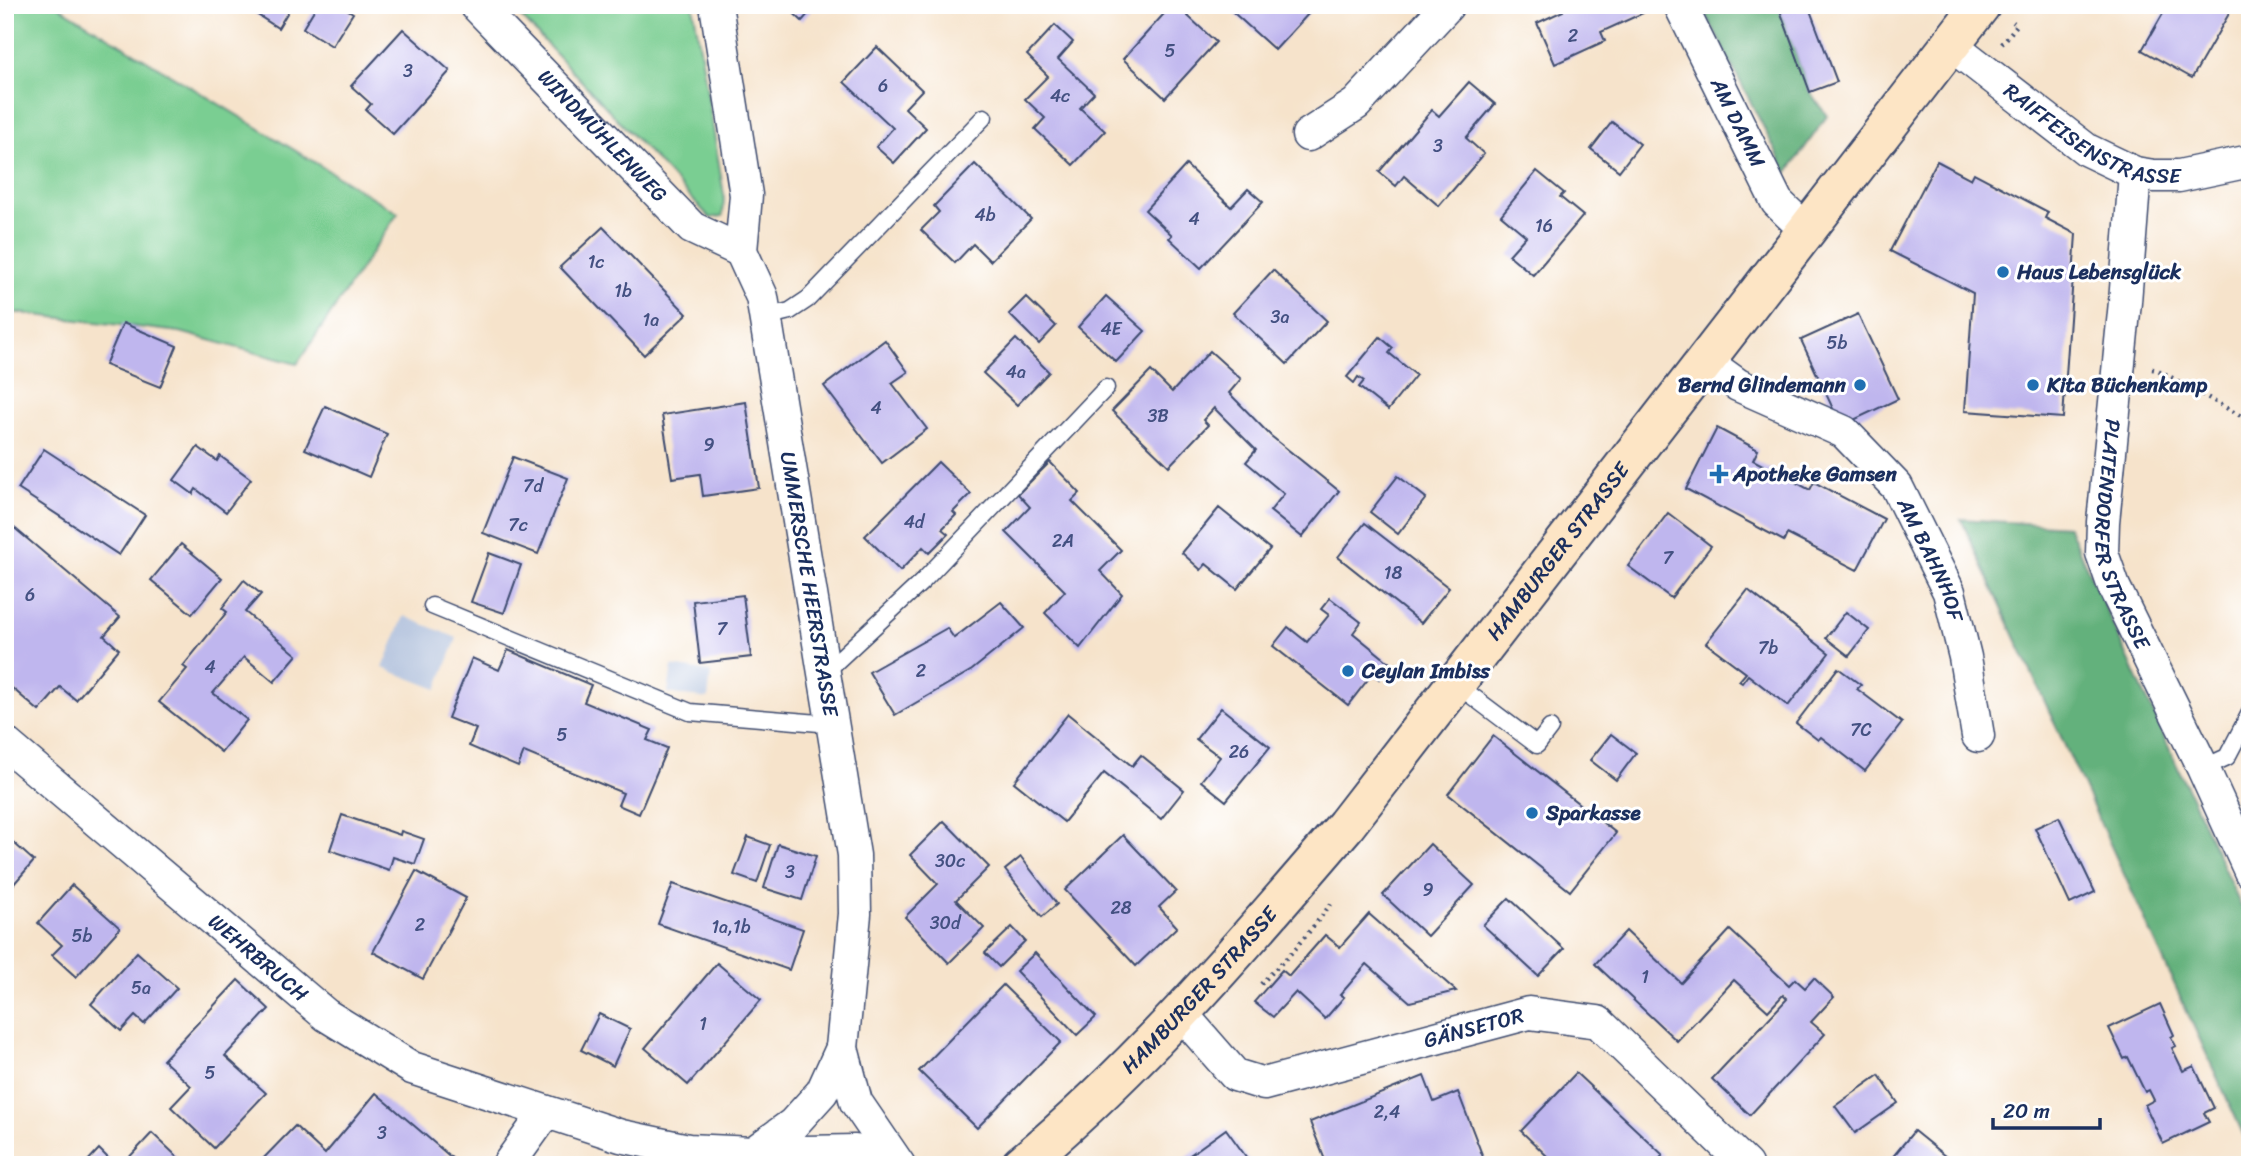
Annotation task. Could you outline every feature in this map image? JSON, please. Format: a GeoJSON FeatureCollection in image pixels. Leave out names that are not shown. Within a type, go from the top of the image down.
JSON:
{"type":"FeatureCollection","features":[{"type":"Feature","properties":{"kind":"street","name":"WINDMÜHLENWEG"},"geometry":{"type":"LineString","coordinates":[[476,5],[692,228],[741,251]]}},
{"type":"Feature","properties":{"kind":"street","name":"UMMERSCHE HEERSTRASSE"},"geometry":{"type":"LineString","coordinates":[[716,5],[746,195],[741,251],[762,297],[854,855],[855,914],[842,1048],[856,1102],[896,1161]]}},
{"type":"Feature","properties":{"kind":"street"},"geometry":{"type":"LineString","coordinates":[[1308,135],[1356,104],[1448,5]]}},
{"type":"Feature","properties":{"kind":"street","name":"AM DAMM"},"geometry":{"type":"LineString","coordinates":[[1680,5],[1777,202],[1807,231]]}},
{"type":"Feature","properties":{"kind":"street","name":"HAMBURGER STRASSE"},"geometry":{"type":"LineString","coordinates":[[1021,1165],[1087,1105],[1180,1012],[1262,924],[1346,825],[1981,5]]}},
{"type":"Feature","properties":{"kind":"street","name":"RAIFFEISENSTRASSE"},"geometry":{"type":"LineString","coordinates":[[1950,44],[2087,150],[2135,173],[2179,176],[2250,161]]}},
{"type":"Feature","properties":{"kind":"street","name":"PLATENDORFER STRASSE"},"geometry":{"type":"LineString","coordinates":[[2135,173],[2102,553],[2114,587],[2203,768],[2250,872]]}},
{"type":"Feature","properties":{"kind":"street","name":"AM BAHNHOF"},"geometry":{"type":"LineString","coordinates":[[1706,362],[1738,385],[1844,432],[1896,487],[1949,592],[1965,657],[1979,736]]}},
{"type":"Feature","properties":{"kind":"street","name":"WEHRBRUCH"},"geometry":{"type":"LineString","coordinates":[[5,743],[326,1015],[412,1068],[621,1136],[688,1150],[753,1153],[855,1151],[896,1161]]}},
{"type":"Feature","properties":{"kind":"street","name":"GÄNSETOR"},"geometry":{"type":"LineString","coordinates":[[1180,1012],[1235,1075],[1264,1084],[1529,1013],[1598,1022],[1746,1165]]}},
{"type":"Feature","properties":{"kind":"street"},"geometry":{"type":"LineString","coordinates":[[753,1153],[793,1124],[822,1091],[842,1048]]}},
{"type":"Feature","properties":{"kind":"street"},"geometry":{"type":"LineString","coordinates":[[508,1165],[546,1112]]}},
{"type":"Feature","properties":{"kind":"lane"},"geometry":{"type":"LineString","coordinates":[[765,317],[790,311],[808,299],[984,117]]}},
{"type":"Feature","properties":{"kind":"lane"},"geometry":{"type":"LineString","coordinates":[[823,674],[923,581],[1106,388]]}},
{"type":"Feature","properties":{"kind":"lane"},"geometry":{"type":"LineString","coordinates":[[432,606],[690,712],[831,724]]}},
{"type":"Feature","properties":{"kind":"lane"},"geometry":{"type":"LineString","coordinates":[[1456,684],[1537,745],[1549,728]]}},
{"type":"Feature","properties":{"kind":"lane"},"geometry":{"type":"LineString","coordinates":[[2203,768],[2227,757],[2250,713]]}},
{"type":"Feature","properties":{"kind":"path"},"geometry":{"type":"LineString","coordinates":[[2149,369],[2158,370],[2250,421]]}},
{"type":"Feature","properties":{"kind":"shaded area"},"geometry":{"type":"Polygon","coordinates":[[[404,616],[457,638],[437,689],[383,668],[404,616]]]}},
{"type":"Feature","properties":{"kind":"shaded area"},"geometry":{"type":"Polygon","coordinates":[[[672,666],[711,672],[708,699],[668,693],[672,666]]]}},
{"type":"Feature","properties":{"kind":"green space"},"geometry":{"type":"Polygon","coordinates":[[[5,5],[56,5],[398,213],[297,364],[180,332],[5,310],[5,5]]]}},
{"type":"Feature","properties":{"kind":"green space"},"geometry":{"type":"Polygon","coordinates":[[[510,5],[693,5],[724,195],[723,216],[710,218],[510,5]]]}},
{"type":"Feature","properties":{"kind":"green space"},"geometry":{"type":"Polygon","coordinates":[[[1701,5],[1778,5],[1810,92],[1827,116],[1787,173],[1701,5]]]}},
{"type":"Feature","properties":{"kind":"green space"},"geometry":{"type":"Polygon","coordinates":[[[1961,519],[2068,526],[2250,926],[2250,1135],[2245,1138],[1961,519]]]}},
{"type":"Feature","properties":{"kind":"building"},"geometry":{"type":"Polygon","coordinates":[[[242,5],[292,5],[278,28],[242,5]]]}},
{"type":"Feature","properties":{"kind":"building"},"geometry":{"type":"Polygon","coordinates":[[[317,5],[340,5],[353,13],[332,46],[303,28],[317,5]]]}},
{"type":"Feature","properties":{"kind":"building"},"geometry":{"type":"Polygon","coordinates":[[[785,5],[816,5],[802,21],[785,5]]]}},
{"type":"Feature","properties":{"kind":"building"},"geometry":{"type":"Polygon","coordinates":[[[1172,5],[1176,5],[1216,42],[1165,98],[1123,59],[1172,5]]]}},
{"type":"Feature","properties":{"kind":"building"},"geometry":{"type":"Polygon","coordinates":[[[1225,5],[1302,5],[1310,12],[1275,50],[1225,5]]]}},
{"type":"Feature","properties":{"kind":"building"},"geometry":{"type":"Polygon","coordinates":[[[1561,5],[1639,5],[1643,13],[1601,32],[1605,41],[1555,64],[1537,23],[1563,11],[1561,5]]]}},
{"type":"Feature","properties":{"kind":"building"},"geometry":{"type":"Polygon","coordinates":[[[1778,5],[1808,5],[1837,82],[1810,92],[1778,5]]]}},
{"type":"Feature","properties":{"kind":"building"},"geometry":{"type":"Polygon","coordinates":[[[2168,5],[2234,5],[2192,78],[2142,50],[2168,5]]]}},
{"type":"Feature","properties":{"kind":"building"},"geometry":{"type":"Polygon","coordinates":[[[1055,25],[1073,42],[1058,59],[1094,93],[1080,108],[1105,131],[1073,165],[1035,129],[1045,118],[1025,99],[1048,76],[1027,55],[1055,25]]]}},
{"type":"Feature","properties":{"kind":"building"},"geometry":{"type":"Polygon","coordinates":[[[403,29],[450,71],[393,134],[366,110],[371,104],[351,86],[403,29]]]}},
{"type":"Feature","properties":{"kind":"building"},"geometry":{"type":"Polygon","coordinates":[[[877,47],[922,90],[905,108],[926,128],[894,163],[876,147],[893,128],[844,82],[877,47]]]}},
{"type":"Feature","properties":{"kind":"building"},"geometry":{"type":"Polygon","coordinates":[[[1469,82],[1495,104],[1466,138],[1484,154],[1439,206],[1404,176],[1396,186],[1379,172],[1432,110],[1439,116],[1469,82]]]}},
{"type":"Feature","properties":{"kind":"building"},"geometry":{"type":"Polygon","coordinates":[[[1612,122],[1640,144],[1619,171],[1591,149],[1612,122]]]}},
{"type":"Feature","properties":{"kind":"building","name":"Haus Lebensglück"},"geometry":{"type":"Polygon","coordinates":[[[1937,161],[1971,179],[1974,173],[2048,212],[2045,218],[2076,234],[2063,418],[1965,411],[1973,293],[1890,251],[1937,161]]]}},
{"type":"Feature","properties":{"kind":"building"},"geometry":{"type":"Polygon","coordinates":[[[975,164],[1031,219],[990,261],[973,244],[955,263],[921,230],[939,212],[934,206],[975,164]]]}},
{"type":"Feature","properties":{"kind":"building"},"geometry":{"type":"Polygon","coordinates":[[[1186,165],[1231,207],[1248,189],[1263,202],[1201,268],[1169,238],[1172,235],[1145,210],[1186,165]]]}},
{"type":"Feature","properties":{"kind":"building"},"geometry":{"type":"Polygon","coordinates":[[[1537,171],[1564,193],[1560,197],[1583,216],[1533,275],[1509,255],[1526,236],[1501,215],[1537,171]]]}},
{"type":"Feature","properties":{"kind":"building"},"geometry":{"type":"Polygon","coordinates":[[[603,227],[687,314],[644,355],[560,267],[603,227]]]}},
{"type":"Feature","properties":{"kind":"building"},"geometry":{"type":"Polygon","coordinates":[[[1273,270],[1327,321],[1287,364],[1233,313],[1273,270]]]}},
{"type":"Feature","properties":{"kind":"building"},"geometry":{"type":"Polygon","coordinates":[[[1106,296],[1145,331],[1116,362],[1078,327],[1106,296]]]}},
{"type":"Feature","properties":{"kind":"building"},"geometry":{"type":"Polygon","coordinates":[[[1026,297],[1056,326],[1039,344],[1009,314],[1026,297]]]}},
{"type":"Feature","properties":{"kind":"building"},"geometry":{"type":"Polygon","coordinates":[[[1858,314],[1898,399],[1841,426],[1801,340],[1858,314]]]}},
{"type":"Feature","properties":{"kind":"building"},"geometry":{"type":"Polygon","coordinates":[[[123,323],[177,346],[160,387],[105,365],[123,323]]]}},
{"type":"Feature","properties":{"kind":"building"},"geometry":{"type":"Polygon","coordinates":[[[1380,337],[1393,348],[1389,353],[1416,375],[1388,410],[1359,387],[1364,381],[1358,377],[1354,383],[1347,377],[1380,337]]]}},
{"type":"Feature","properties":{"kind":"building"},"geometry":{"type":"Polygon","coordinates":[[[1016,339],[1049,372],[1017,405],[983,373],[1016,339]]]}},
{"type":"Feature","properties":{"kind":"building"},"geometry":{"type":"Polygon","coordinates":[[[885,340],[908,372],[892,383],[927,429],[882,463],[824,386],[885,340]]]}},
{"type":"Feature","properties":{"kind":"building"},"geometry":{"type":"Polygon","coordinates":[[[1210,351],[1241,379],[1229,393],[1271,436],[1339,491],[1302,537],[1270,511],[1284,494],[1246,462],[1256,450],[1214,408],[1203,420],[1208,425],[1169,466],[1112,411],[1151,371],[1172,392],[1210,351]]]}},
{"type":"Feature","properties":{"kind":"building"},"geometry":{"type":"Polygon","coordinates":[[[746,402],[759,488],[703,496],[700,474],[672,478],[662,415],[746,402]]]}},
{"type":"Feature","properties":{"kind":"building"},"geometry":{"type":"Polygon","coordinates":[[[325,406],[387,434],[369,477],[305,449],[325,406]]]}},
{"type":"Feature","properties":{"kind":"building"},"geometry":{"type":"Polygon","coordinates":[[[1717,428],[1758,450],[1753,460],[1810,490],[1814,482],[1884,519],[1857,570],[1787,534],[1784,541],[1686,489],[1717,428]]]}},
{"type":"Feature","properties":{"kind":"building"},"geometry":{"type":"Polygon","coordinates":[[[198,447],[217,461],[220,456],[251,479],[226,512],[196,489],[193,494],[174,480],[198,447]]]}},
{"type":"Feature","properties":{"kind":"building"},"geometry":{"type":"Polygon","coordinates":[[[44,449],[145,515],[119,555],[18,489],[44,449]]]}},
{"type":"Feature","properties":{"kind":"building"},"geometry":{"type":"Polygon","coordinates":[[[513,457],[568,478],[538,554],[483,533],[513,457]]]}},
{"type":"Feature","properties":{"kind":"building"},"geometry":{"type":"Polygon","coordinates":[[[938,462],[971,494],[953,512],[956,515],[942,529],[948,534],[929,553],[923,547],[900,571],[865,536],[938,462]]]}},
{"type":"Feature","properties":{"kind":"building"},"geometry":{"type":"Polygon","coordinates":[[[1050,462],[1080,493],[1072,501],[1121,550],[1100,571],[1122,594],[1080,648],[1045,613],[1065,591],[1006,532],[1030,507],[1018,494],[1050,462]]]}},
{"type":"Feature","properties":{"kind":"building"},"geometry":{"type":"Polygon","coordinates":[[[1398,476],[1426,498],[1398,534],[1370,512],[1398,476]]]}},
{"type":"Feature","properties":{"kind":"building"},"geometry":{"type":"Polygon","coordinates":[[[1219,508],[1270,549],[1237,589],[1206,564],[1201,570],[1182,553],[1219,508]]]}},
{"type":"Feature","properties":{"kind":"building"},"geometry":{"type":"Polygon","coordinates":[[[1668,513],[1711,546],[1671,598],[1628,566],[1668,513]]]}},
{"type":"Feature","properties":{"kind":"building"},"geometry":{"type":"Polygon","coordinates":[[[5,520],[120,617],[104,636],[119,649],[76,700],[60,687],[39,711],[5,682],[5,520]]]}},
{"type":"Feature","properties":{"kind":"building"},"geometry":{"type":"Polygon","coordinates":[[[1365,523],[1449,588],[1421,623],[1338,557],[1365,523]]]}},
{"type":"Feature","properties":{"kind":"building"},"geometry":{"type":"Polygon","coordinates":[[[181,544],[222,578],[192,614],[151,580],[181,544]]]}},
{"type":"Feature","properties":{"kind":"building"},"geometry":{"type":"Polygon","coordinates":[[[489,553],[521,565],[504,613],[471,602],[489,553]]]}},
{"type":"Feature","properties":{"kind":"building"},"geometry":{"type":"Polygon","coordinates":[[[244,580],[261,594],[245,612],[297,655],[274,682],[244,657],[213,693],[247,720],[221,752],[159,702],[187,669],[183,666],[227,612],[222,608],[244,580]]]}},
{"type":"Feature","properties":{"kind":"building"},"geometry":{"type":"Polygon","coordinates":[[[1748,590],[1829,653],[1788,706],[1748,675],[1742,683],[1739,681],[1746,673],[1706,643],[1748,590]]]}},
{"type":"Feature","properties":{"kind":"building"},"geometry":{"type":"Polygon","coordinates":[[[743,595],[751,657],[700,663],[693,601],[743,595]]]}},
{"type":"Feature","properties":{"kind":"building"},"geometry":{"type":"Polygon","coordinates":[[[1330,598],[1361,622],[1353,633],[1391,664],[1379,679],[1373,673],[1348,705],[1273,646],[1288,627],[1307,642],[1329,615],[1321,609],[1330,598]]]}},
{"type":"Feature","properties":{"kind":"building"},"geometry":{"type":"Polygon","coordinates":[[[1001,602],[1024,628],[972,670],[895,715],[869,672],[947,628],[954,638],[1001,602]]]}},
{"type":"Feature","properties":{"kind":"building"},"geometry":{"type":"Polygon","coordinates":[[[1846,612],[1869,630],[1849,656],[1826,638],[1846,612]]]}},
{"type":"Feature","properties":{"kind":"building"},"geometry":{"type":"Polygon","coordinates":[[[508,650],[591,685],[584,702],[652,730],[647,740],[667,748],[639,814],[618,805],[623,793],[524,752],[518,767],[469,746],[476,729],[448,718],[472,658],[499,670],[508,650]]]}},
{"type":"Feature","properties":{"kind":"building"},"geometry":{"type":"Polygon","coordinates":[[[1838,668],[1861,685],[1857,689],[1902,723],[1865,771],[1821,737],[1818,740],[1796,723],[1838,668]]]}},
{"type":"Feature","properties":{"kind":"building"},"geometry":{"type":"Polygon","coordinates":[[[1221,708],[1270,747],[1226,801],[1201,781],[1220,757],[1196,739],[1221,708]]]}},
{"type":"Feature","properties":{"kind":"building"},"geometry":{"type":"Polygon","coordinates":[[[1068,714],[1132,766],[1141,755],[1184,790],[1161,819],[1104,773],[1064,822],[1014,782],[1068,714]]]}},
{"type":"Feature","properties":{"kind":"building"},"geometry":{"type":"Polygon","coordinates":[[[1611,734],[1636,753],[1616,780],[1590,760],[1611,734]]]}},
{"type":"Feature","properties":{"kind":"building","name":"Sparkasse"},"geometry":{"type":"Polygon","coordinates":[[[1493,736],[1616,833],[1570,891],[1448,794],[1493,736]]]}},
{"type":"Feature","properties":{"kind":"building"},"geometry":{"type":"Polygon","coordinates":[[[342,815],[400,835],[401,831],[424,839],[415,864],[393,857],[389,870],[330,850],[342,815]]]}},
{"type":"Feature","properties":{"kind":"building"},"geometry":{"type":"Polygon","coordinates":[[[2059,817],[2095,892],[2070,904],[2035,828],[2059,817]]]}},
{"type":"Feature","properties":{"kind":"building"},"geometry":{"type":"Polygon","coordinates":[[[944,821],[989,867],[956,900],[984,928],[949,963],[905,917],[938,884],[910,855],[944,821]]]}},
{"type":"Feature","properties":{"kind":"building"},"geometry":{"type":"Polygon","coordinates":[[[5,835],[34,861],[5,894],[5,835]]]}},
{"type":"Feature","properties":{"kind":"building"},"geometry":{"type":"Polygon","coordinates":[[[1123,835],[1176,891],[1159,907],[1177,927],[1136,966],[1065,890],[1123,835]]]}},
{"type":"Feature","properties":{"kind":"building"},"geometry":{"type":"Polygon","coordinates":[[[748,837],[770,845],[757,883],[734,875],[748,837]]]}},
{"type":"Feature","properties":{"kind":"building"},"geometry":{"type":"Polygon","coordinates":[[[778,844],[816,856],[802,900],[764,888],[778,844]]]}},
{"type":"Feature","properties":{"kind":"building"},"geometry":{"type":"Polygon","coordinates":[[[1430,844],[1474,885],[1427,936],[1383,895],[1430,844]]]}},
{"type":"Feature","properties":{"kind":"building"},"geometry":{"type":"Polygon","coordinates":[[[1021,857],[1057,904],[1042,917],[1005,870],[1021,857]]]}},
{"type":"Feature","properties":{"kind":"building"},"geometry":{"type":"Polygon","coordinates":[[[416,871],[466,898],[423,979],[373,952],[416,871]]]}},
{"type":"Feature","properties":{"kind":"building"},"geometry":{"type":"Polygon","coordinates":[[[673,884],[803,929],[789,970],[658,924],[673,884]]]}},
{"type":"Feature","properties":{"kind":"building"},"geometry":{"type":"Polygon","coordinates":[[[72,885],[120,928],[76,977],[52,955],[62,945],[38,923],[72,885]]]}},
{"type":"Feature","properties":{"kind":"building"},"geometry":{"type":"Polygon","coordinates":[[[1509,898],[1564,949],[1538,976],[1483,925],[1509,898]]]}},
{"type":"Feature","properties":{"kind":"building"},"geometry":{"type":"Polygon","coordinates":[[[1369,914],[1456,991],[1410,1002],[1367,964],[1340,995],[1344,997],[1325,1019],[1296,992],[1273,1017],[1254,1002],[1282,970],[1289,976],[1325,935],[1340,947],[1369,914]]]}},
{"type":"Feature","properties":{"kind":"building"},"geometry":{"type":"Polygon","coordinates":[[[1012,927],[1025,941],[999,967],[985,953],[1012,927]]]}},
{"type":"Feature","properties":{"kind":"building"},"geometry":{"type":"Polygon","coordinates":[[[1730,930],[1789,985],[1795,979],[1805,988],[1814,978],[1834,997],[1811,1022],[1825,1034],[1750,1115],[1712,1079],[1787,999],[1783,995],[1768,1011],[1734,980],[1677,1041],[1595,964],[1626,931],[1681,983],[1730,930]]]}},
{"type":"Feature","properties":{"kind":"building"},"geometry":{"type":"Polygon","coordinates":[[[137,952],[177,988],[144,1024],[135,1016],[121,1031],[91,1004],[137,952]]]}},
{"type":"Feature","properties":{"kind":"building"},"geometry":{"type":"Polygon","coordinates":[[[1035,953],[1096,1017],[1077,1035],[1016,971],[1035,953]]]}},
{"type":"Feature","properties":{"kind":"building"},"geometry":{"type":"Polygon","coordinates":[[[717,963],[761,1000],[688,1085],[645,1048],[717,963]]]}},
{"type":"Feature","properties":{"kind":"building"},"geometry":{"type":"Polygon","coordinates":[[[238,980],[269,1009],[225,1056],[266,1093],[214,1148],[171,1107],[191,1086],[163,1060],[238,980]]]}},
{"type":"Feature","properties":{"kind":"building"},"geometry":{"type":"Polygon","coordinates":[[[1003,985],[1061,1042],[977,1128],[919,1071],[1003,985]]]}},
{"type":"Feature","properties":{"kind":"building"},"geometry":{"type":"Polygon","coordinates":[[[2160,1004],[2174,1035],[2171,1037],[2176,1046],[2172,1048],[2183,1071],[2194,1066],[2214,1108],[2204,1113],[2209,1122],[2163,1144],[2145,1105],[2154,1100],[2149,1090],[2145,1092],[2128,1057],[2124,1059],[2109,1028],[2160,1004]]]}},
{"type":"Feature","properties":{"kind":"building"},"geometry":{"type":"Polygon","coordinates":[[[599,1014],[630,1029],[613,1066],[581,1050],[599,1014]]]}},
{"type":"Feature","properties":{"kind":"building"},"geometry":{"type":"Polygon","coordinates":[[[1576,1073],[1663,1155],[1654,1165],[1549,1165],[1547,1156],[1521,1131],[1576,1073]]]}},
{"type":"Feature","properties":{"kind":"building"},"geometry":{"type":"Polygon","coordinates":[[[1879,1075],[1898,1103],[1855,1133],[1835,1106],[1879,1075]]]}},
{"type":"Feature","properties":{"kind":"building"},"geometry":{"type":"Polygon","coordinates":[[[1424,1076],[1434,1102],[1458,1092],[1486,1165],[1327,1165],[1310,1122],[1424,1076]]]}},
{"type":"Feature","properties":{"kind":"building"},"geometry":{"type":"Polygon","coordinates":[[[376,1093],[460,1165],[257,1165],[295,1126],[325,1154],[376,1093]]]}},
{"type":"Feature","properties":{"kind":"building"},"geometry":{"type":"Polygon","coordinates":[[[1226,1129],[1252,1165],[1176,1165],[1226,1129]]]}},
{"type":"Feature","properties":{"kind":"building"},"geometry":{"type":"Polygon","coordinates":[[[1914,1131],[1956,1165],[1886,1165],[1914,1131]]]}},
{"type":"Feature","properties":{"kind":"building"},"geometry":{"type":"Polygon","coordinates":[[[152,1133],[186,1165],[122,1165],[152,1133]]]}},
{"type":"Feature","properties":{"kind":"building"},"geometry":{"type":"Polygon","coordinates":[[[99,1149],[115,1165],[84,1165],[99,1149]]]}},
{"type":"Feature","properties":{"kind":"place","name":"Haus Lebensglück"},"geometry":{"type":"Point","coordinates":[2003,272]}},
{"type":"Feature","properties":{"kind":"place","name":"Bernd Glindemann"},"geometry":{"type":"Point","coordinates":[1860,385]}},
{"type":"Feature","properties":{"kind":"place","name":"Kita Büchenkamp"},"geometry":{"type":"Point","coordinates":[2033,385]}},
{"type":"Feature","properties":{"kind":"place","name":"Apotheke Gamsen"},"geometry":{"type":"Point","coordinates":[1719,474]}},
{"type":"Feature","properties":{"kind":"place","name":"Ceylan Imbiss"},"geometry":{"type":"Point","coordinates":[1348,671]}},
{"type":"Feature","properties":{"kind":"place","name":"Sparkasse"},"geometry":{"type":"Point","coordinates":[1532,813]}}]}
